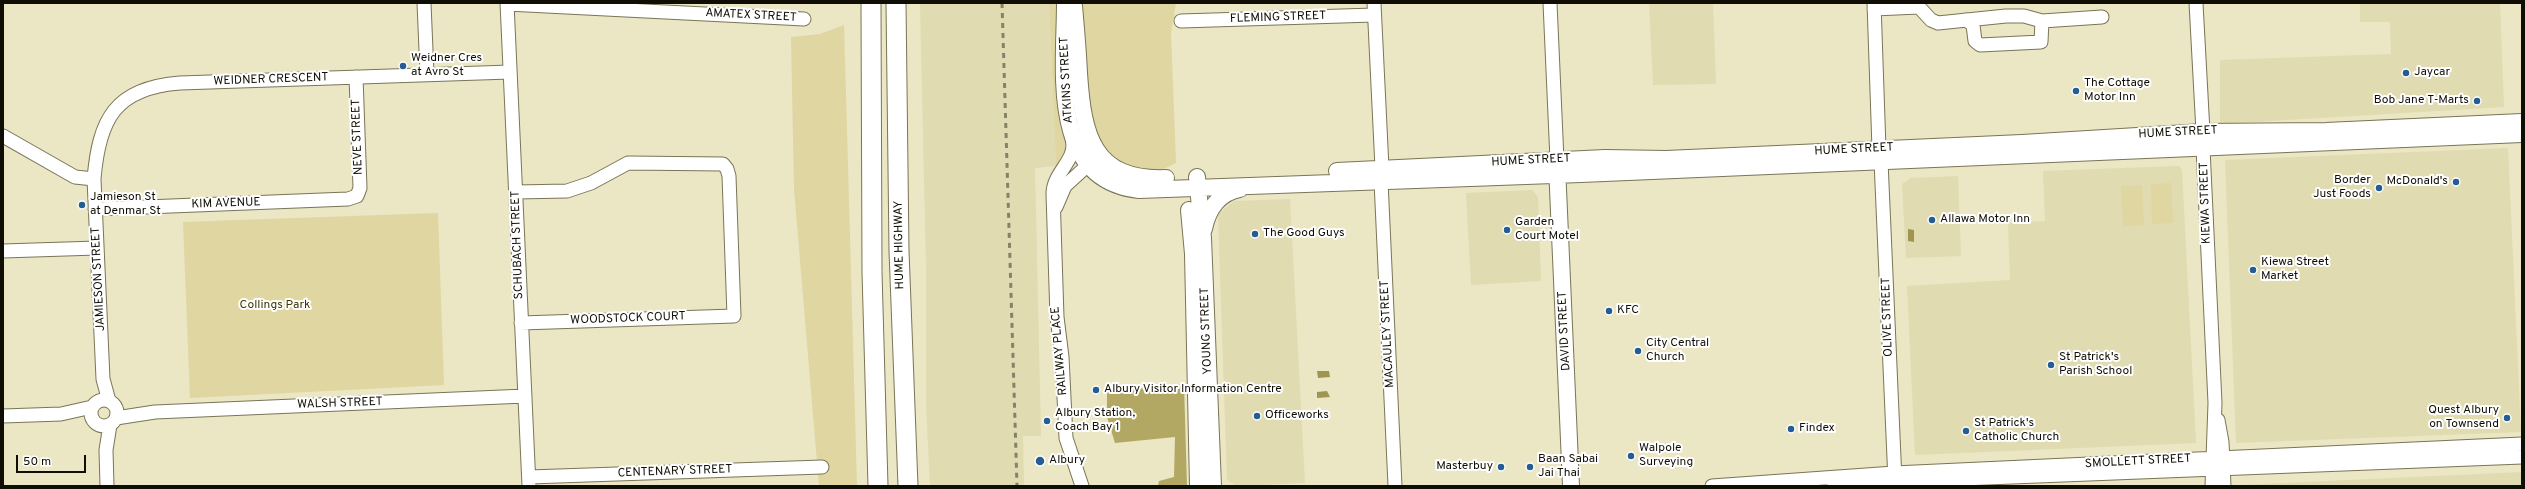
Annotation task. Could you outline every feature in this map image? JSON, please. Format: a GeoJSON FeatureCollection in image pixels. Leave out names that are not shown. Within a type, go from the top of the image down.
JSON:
{"type":"FeatureCollection","features":[{"type":"Feature","properties":{"kind":"highway"},"geometry":{"type":"LineString","coordinates":[[865,3],[872,65]]}},
{"type":"Feature","properties":{"kind":"highway"},"geometry":{"type":"LineString","coordinates":[[871,3],[872,272],[878,486]]}},
{"type":"Feature","properties":{"kind":"highway","name":"HUME HIGHWAY"},"geometry":{"type":"LineString","coordinates":[[896,3],[899,189],[908,486]]}},
{"type":"Feature","properties":{"kind":"highway"},"geometry":{"type":"LineString","coordinates":[[899,189],[902,3]]}},
{"type":"Feature","properties":{"kind":"main road","name":"ATKINS STREET"},"geometry":{"type":"LineString","coordinates":[[1065,3],[1066,92],[1070,128],[1077,150],[1088,165],[1105,179],[1124,187],[1145,190],[1192,182]]}},
{"type":"Feature","properties":{"kind":"main road","name":"ATKINS STREET"},"geometry":{"type":"LineString","coordinates":[[1074,3],[1085,126],[1097,152],[1114,168],[1132,176],[1192,182]]}},
{"type":"Feature","properties":{"kind":"main road"},"geometry":{"type":"LineString","coordinates":[[1078,56],[1076,117],[1082,141],[1089,156],[1088,165]]}},
{"type":"Feature","properties":{"kind":"main road","name":"HUME STREET"},"geometry":{"type":"LineString","coordinates":[[1880,155],[2203,132],[2326,130],[2522,122]]}},
{"type":"Feature","properties":{"kind":"main road","name":"KIEWA STREET"},"geometry":{"type":"LineString","coordinates":[[2203,132],[2204,148]]}},
{"type":"Feature","properties":{"kind":"main road","name":"HUME STREET"},"geometry":{"type":"LineString","coordinates":[[1192,182],[1880,155],[2204,148],[2522,134]]}},
{"type":"Feature","properties":{"kind":"main road","name":"DAVID STREET"},"geometry":{"type":"LineString","coordinates":[[1557,168],[1571,486]]}},
{"type":"Feature","properties":{"kind":"main road","name":"HUME STREET"},"geometry":{"type":"LineString","coordinates":[[1192,182],[1258,185],[1382,174]]}},
{"type":"Feature","properties":{"kind":"main road","name":"YOUNG STREET"},"geometry":{"type":"LineString","coordinates":[[1192,182],[1203,238],[1212,486]]}},
{"type":"Feature","properties":{"kind":"main road","name":"YOUNG STREET"},"geometry":{"type":"LineString","coordinates":[[1192,182],[1198,486]]}},
{"type":"Feature","properties":{"kind":"main road"},"geometry":{"type":"LineString","coordinates":[[1203,238],[1208,214],[1221,197],[1236,190],[1258,185]]}},
{"type":"Feature","properties":{"kind":"street"},"geometry":{"type":"LineString","coordinates":[[424,3],[427,74]]}},
{"type":"Feature","properties":{"kind":"street","name":"AMATEX STREET"},"geometry":{"type":"LineString","coordinates":[[507,3],[804,19]]}},
{"type":"Feature","properties":{"kind":"street","name":"SCHUBACH STREET"},"geometry":{"type":"LineString","coordinates":[[507,3],[529,482]]}},
{"type":"Feature","properties":{"kind":"street","name":"DAVID STREET"},"geometry":{"type":"LineString","coordinates":[[1550,3],[1557,168]]}},
{"type":"Feature","properties":{"kind":"street","name":"KIEWA STREET"},"geometry":{"type":"LineString","coordinates":[[2196,3],[2203,132]]}},
{"type":"Feature","properties":{"kind":"street"},"geometry":{"type":"LineString","coordinates":[[1874,6],[1919,7],[1934,22],[2024,16],[2042,21],[2102,17]]}},
{"type":"Feature","properties":{"kind":"street","name":"OLIVE STREET"},"geometry":{"type":"LineString","coordinates":[[1874,6],[1895,481]]}},
{"type":"Feature","properties":{"kind":"street","name":"FLEMING STREET"},"geometry":{"type":"LineString","coordinates":[[1181,22],[1374,9]]}},
{"type":"Feature","properties":{"kind":"street","name":"MACAULEY STREET"},"geometry":{"type":"LineString","coordinates":[[1374,9],[1395,486]]}},
{"type":"Feature","properties":{"kind":"street"},"geometry":{"type":"LineString","coordinates":[[1966,20],[1973,27],[1976,42],[1984,45],[2041,42],[2042,21]]}},
{"type":"Feature","properties":{"kind":"street","name":"WEIDNER CRESCENT"},"geometry":{"type":"LineString","coordinates":[[94,180],[96,150],[108,117],[130,95],[144,89],[180,83],[510,72]]}},
{"type":"Feature","properties":{"kind":"street","name":"NEVE STREET"},"geometry":{"type":"LineString","coordinates":[[356,77],[360,188],[356,196]]}},
{"type":"Feature","properties":{"kind":"street","name":"RAILWAY PLACE"},"geometry":{"type":"LineString","coordinates":[[1070,128],[1073,153],[1054,181],[1057,322],[1062,357],[1066,438],[1082,486]]}},
{"type":"Feature","properties":{"kind":"street"},"geometry":{"type":"LineString","coordinates":[[3,136],[75,177],[94,180]]}},
{"type":"Feature","properties":{"kind":"street","name":"KIEWA STREET"},"geometry":{"type":"LineString","coordinates":[[2204,148],[2215,403],[2222,442],[2212,486]]}},
{"type":"Feature","properties":{"kind":"street","name":"WOODSTOCK COURT"},"geometry":{"type":"LineString","coordinates":[[516,192],[567,191],[581,187],[628,163],[728,164],[736,317],[521,322]]}},
{"type":"Feature","properties":{"kind":"street","name":"RAILWAY PLACE"},"geometry":{"type":"LineString","coordinates":[[1054,214],[1062,190],[1088,165]]}},
{"type":"Feature","properties":{"kind":"street","name":"JAMIESON STREET"},"geometry":{"type":"LineString","coordinates":[[94,180],[103,379],[111,403]]}},
{"type":"Feature","properties":{"kind":"street","name":"KIM AVENUE"},"geometry":{"type":"LineString","coordinates":[[95,209],[348,199],[356,196]]}},
{"type":"Feature","properties":{"kind":"street"},"geometry":{"type":"LineString","coordinates":[[3,251],[97,248]]}},
{"type":"Feature","properties":{"kind":"street","name":"JAMIESON STREET"},"geometry":{"type":"LineString","coordinates":[[94,405],[103,379]]}},
{"type":"Feature","properties":{"kind":"street","name":"WALSH STREET"},"geometry":{"type":"LineString","coordinates":[[3,416],[61,414],[104,422],[155,412],[525,396]]}},
{"type":"Feature","properties":{"kind":"street"},"geometry":{"type":"LineString","coordinates":[[102,400],[111,403],[117,411],[104,422],[91,414],[94,405],[102,400]]}},
{"type":"Feature","properties":{"kind":"street","name":"WALSH STREET"},"geometry":{"type":"LineString","coordinates":[[111,403],[155,412]]}},
{"type":"Feature","properties":{"kind":"street","name":"WALSH STREET"},"geometry":{"type":"LineString","coordinates":[[61,414],[94,405]]}},
{"type":"Feature","properties":{"kind":"street"},"geometry":{"type":"LineString","coordinates":[[104,422],[107,486]]}},
{"type":"Feature","properties":{"kind":"street","name":"SMOLLETT STREET"},"geometry":{"type":"LineString","coordinates":[[2452,454],[2522,444]]}},
{"type":"Feature","properties":{"kind":"street","name":"SMOLLETT STREET"},"geometry":{"type":"LineString","coordinates":[[1712,486],[1895,481],[1987,474],[2417,455],[2452,454],[2522,457]]}},
{"type":"Feature","properties":{"kind":"street","name":"KIEWA STREET"},"geometry":{"type":"LineString","coordinates":[[2217,465],[2224,486]]}},
{"type":"Feature","properties":{"kind":"street","name":"CENTENARY STREET"},"geometry":{"type":"LineString","coordinates":[[529,482],[822,467]]}},
{"type":"Feature","properties":{"kind":"shaded area"},"geometry":{"type":"Polygon","coordinates":[[[920,3],[1049,3],[1056,166],[1035,168],[1041,436],[1023,436],[1024,486],[930,486],[926,404],[926,267],[920,3]]]}},
{"type":"Feature","properties":{"kind":"shaded area"},"geometry":{"type":"Polygon","coordinates":[[[1649,3],[1713,3],[1716,84],[1653,85],[1649,3]]]}},
{"type":"Feature","properties":{"kind":"shaded area"},"geometry":{"type":"Polygon","coordinates":[[[2360,3],[2500,3],[2504,107],[2220,124],[2220,60],[2391,54],[2390,22],[2360,22],[2360,3]]]}},
{"type":"Feature","properties":{"kind":"shaded area"},"geometry":{"type":"Polygon","coordinates":[[[2508,148],[2521,432],[2236,443],[2225,160],[2508,148]]]}},
{"type":"Feature","properties":{"kind":"shaded area","name":"St Patrick's Parish School"},"geometry":{"type":"Polygon","coordinates":[[[2179,166],[2182,170],[2196,443],[1915,455],[1907,286],[2010,280],[2008,223],[2045,221],[2043,171],[2179,166]]]}},
{"type":"Feature","properties":{"kind":"shaded area","name":"Allawa Motor Inn"},"geometry":{"type":"Polygon","coordinates":[[[1958,176],[1961,256],[1906,258],[1902,184],[1911,178],[1958,176]]]}},
{"type":"Feature","properties":{"kind":"shaded area"},"geometry":{"type":"Polygon","coordinates":[[[1532,190],[1538,197],[1541,281],[1471,285],[1466,193],[1532,190]]]}},
{"type":"Feature","properties":{"kind":"shaded area"},"geometry":{"type":"Polygon","coordinates":[[[1290,199],[1305,483],[1236,486],[1227,480],[1218,214],[1234,201],[1290,199]]]}},
{"type":"Feature","properties":{"kind":"shaded area"},"geometry":{"type":"Polygon","coordinates":[[[1908,229],[1914,230],[1914,242],[1908,241],[1908,229]]]}},
{"type":"Feature","properties":{"kind":"shaded area"},"geometry":{"type":"Polygon","coordinates":[[[1317,371],[1329,371],[1330,377],[1318,378],[1317,371]]]}},
{"type":"Feature","properties":{"kind":"shaded area"},"geometry":{"type":"Polygon","coordinates":[[[1184,384],[1187,486],[1158,486],[1159,481],[1174,477],[1175,437],[1115,443],[1107,417],[1107,392],[1184,384]]]}},
{"type":"Feature","properties":{"kind":"shaded area"},"geometry":{"type":"Polygon","coordinates":[[[1327,391],[1330,397],[1317,398],[1317,392],[1327,391]]]}},
{"type":"Feature","properties":{"kind":"shaded area"},"geometry":{"type":"Polygon","coordinates":[[[2522,472],[2522,486],[2219,486],[2522,472]]]}},
{"type":"Feature","properties":{"kind":"green space"},"geometry":{"type":"Polygon","coordinates":[[[1049,3],[1176,3],[1171,33],[1176,163],[1161,170],[1134,169],[1124,166],[1105,153],[1093,132],[1056,166],[1049,3]]]}},
{"type":"Feature","properties":{"kind":"green space"},"geometry":{"type":"Polygon","coordinates":[[[844,25],[857,486],[819,486],[794,189],[791,37],[820,34],[844,25]]]}},
{"type":"Feature","properties":{"kind":"green space"},"geometry":{"type":"Polygon","coordinates":[[[2171,183],[2173,223],[2152,224],[2151,184],[2171,183]]]}},
{"type":"Feature","properties":{"kind":"green space"},"geometry":{"type":"Polygon","coordinates":[[[2142,185],[2144,225],[2123,226],[2121,186],[2142,185]]]}},
{"type":"Feature","properties":{"kind":"green space","name":"Collings Park"},"geometry":{"type":"Polygon","coordinates":[[[438,213],[444,385],[190,398],[183,222],[438,213]]]}},
{"type":"Feature","properties":{"kind":"railway"},"geometry":{"type":"LineString","coordinates":[[1002,3],[1017,486]]}},
{"type":"Feature","properties":{"kind":"place","name":"Weidner Cres at Avro St"},"geometry":{"type":"Point","coordinates":[403,66]}},
{"type":"Feature","properties":{"kind":"place","name":"Jaycar"},"geometry":{"type":"Point","coordinates":[2406,73]}},
{"type":"Feature","properties":{"kind":"place","name":"The Cottage Motor Inn"},"geometry":{"type":"Point","coordinates":[2076,91]}},
{"type":"Feature","properties":{"kind":"place","name":"Bob Jane T-Marts"},"geometry":{"type":"Point","coordinates":[2477,101]}},
{"type":"Feature","properties":{"kind":"place","name":"McDonald's"},"geometry":{"type":"Point","coordinates":[2456,182]}},
{"type":"Feature","properties":{"kind":"place","name":"Border Just Foods"},"geometry":{"type":"Point","coordinates":[2379,188]}},
{"type":"Feature","properties":{"kind":"place","name":"Jamieson St at Denmar St"},"geometry":{"type":"Point","coordinates":[82,205]}},
{"type":"Feature","properties":{"kind":"place","name":"Allawa Motor Inn"},"geometry":{"type":"Point","coordinates":[1932,220]}},
{"type":"Feature","properties":{"kind":"place","name":"Garden Court Motel"},"geometry":{"type":"Point","coordinates":[1507,230]}},
{"type":"Feature","properties":{"kind":"place","name":"The Good Guys"},"geometry":{"type":"Point","coordinates":[1255,234]}},
{"type":"Feature","properties":{"kind":"place","name":"Kiewa Street Market"},"geometry":{"type":"Point","coordinates":[2253,270]}},
{"type":"Feature","properties":{"kind":"place","name":"KFC"},"geometry":{"type":"Point","coordinates":[1609,311]}},
{"type":"Feature","properties":{"kind":"place","name":"City Central Church"},"geometry":{"type":"Point","coordinates":[1638,351]}},
{"type":"Feature","properties":{"kind":"place","name":"St Patrick's Parish School"},"geometry":{"type":"Point","coordinates":[2051,365]}},
{"type":"Feature","properties":{"kind":"place","name":"Albury Visitor Information Centre"},"geometry":{"type":"Point","coordinates":[1096,390]}},
{"type":"Feature","properties":{"kind":"place","name":"Officeworks"},"geometry":{"type":"Point","coordinates":[1257,416]}},
{"type":"Feature","properties":{"kind":"place","name":"Quest Albury on Townsend"},"geometry":{"type":"Point","coordinates":[2507,418]}},
{"type":"Feature","properties":{"kind":"place","name":"Albury Station, Coach Bay 1"},"geometry":{"type":"Point","coordinates":[1047,421]}},
{"type":"Feature","properties":{"kind":"place","name":"Findex"},"geometry":{"type":"Point","coordinates":[1791,429]}},
{"type":"Feature","properties":{"kind":"place","name":"St Patrick's Catholic Church"},"geometry":{"type":"Point","coordinates":[1966,431]}},
{"type":"Feature","properties":{"kind":"place","name":"Walpole Surveying"},"geometry":{"type":"Point","coordinates":[1631,456]}},
{"type":"Feature","properties":{"kind":"place","name":"Albury"},"geometry":{"type":"Point","coordinates":[1040,461]}},
{"type":"Feature","properties":{"kind":"place","name":"Masterbuy"},"geometry":{"type":"Point","coordinates":[1501,467]}},
{"type":"Feature","properties":{"kind":"place","name":"Baan Sabai Jai Thai"},"geometry":{"type":"Point","coordinates":[1530,467]}}]}
